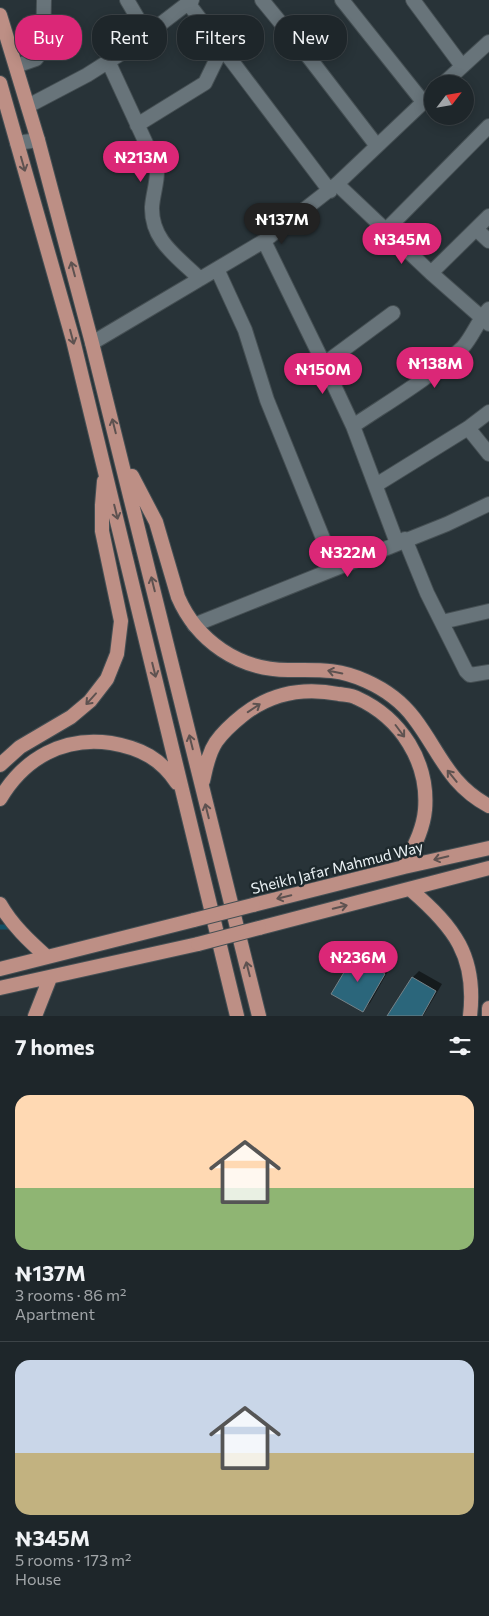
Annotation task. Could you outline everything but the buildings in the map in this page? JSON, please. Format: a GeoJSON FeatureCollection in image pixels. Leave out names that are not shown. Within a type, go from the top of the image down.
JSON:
{"type":"FeatureCollection","features":[{"type":"Feature","properties":{"kind":"main road"},"geometry":{"type":"LineString","coordinates":[[0,15],[38,140],[92,342],[259,1016]]}},
{"type":"Feature","properties":{"kind":"main road"},"geometry":{"type":"LineString","coordinates":[[0,83],[73,340],[238,1016]]}},
{"type":"Feature","properties":{"kind":"main road"},"geometry":{"type":"LineString","coordinates":[[122,460],[156,522],[178,596],[194,624],[207,639],[224,653],[252,666],[286,670],[322,669],[341,672],[366,681],[390,695],[412,716],[455,781],[473,798],[489,806]]}},
{"type":"Feature","properties":{"kind":"main road"},"geometry":{"type":"LineString","coordinates":[[0,765],[20,747],[71,717],[90,701],[107,679],[117,654],[121,622],[101,520],[105,468]]}},
{"type":"Feature","properties":{"kind":"main road"},"geometry":{"type":"LineString","coordinates":[[202,790],[207,762],[216,742],[232,724],[256,705],[281,694],[307,690],[332,692],[356,697],[377,708],[394,723],[412,746],[421,765],[426,787],[425,812],[420,834],[404,867]]}},
{"type":"Feature","properties":{"kind":"main road"},"geometry":{"type":"LineString","coordinates":[[0,800],[7,787],[27,766],[46,753],[72,744],[94,741],[123,745],[151,756],[168,769],[182,790]]}},
{"type":"Feature","properties":{"kind":"main road","name":"Sheikh Jafar Mahmud Way"},"geometry":{"type":"LineString","coordinates":[[0,969],[253,904],[489,848]]}},
{"type":"Feature","properties":{"kind":"main road"},"geometry":{"type":"LineString","coordinates":[[0,988],[198,944],[411,890],[489,868]]}},
{"type":"Feature","properties":{"kind":"main road"},"geometry":{"type":"LineString","coordinates":[[411,890],[432,908],[451,929],[463,952],[470,973],[472,996],[470,1016]]}},
{"type":"Feature","properties":{"kind":"main road"},"geometry":{"type":"LineString","coordinates":[[0,904],[6,915],[19,930],[48,957]]}},
{"type":"Feature","properties":{"kind":"main road"},"geometry":{"type":"LineString","coordinates":[[35,1016],[50,978]]}},
{"type":"Feature","properties":{"kind":"main road"},"geometry":{"type":"LineString","coordinates":[[488,1016],[489,1008]]}},
{"type":"Feature","properties":{"kind":"street"},"geometry":{"type":"LineString","coordinates":[[16,66],[36,59],[43,48],[44,0]]}},
{"type":"Feature","properties":{"kind":"street"},"geometry":{"type":"LineString","coordinates":[[127,0],[136,15]]}},
{"type":"Feature","properties":{"kind":"street"},"geometry":{"type":"LineString","coordinates":[[262,0],[377,146]]}},
{"type":"Feature","properties":{"kind":"street"},"geometry":{"type":"LineString","coordinates":[[342,0],[424,93]]}},
{"type":"Feature","properties":{"kind":"street"},"geometry":{"type":"LineString","coordinates":[[413,0],[462,66]]}},
{"type":"Feature","properties":{"kind":"street"},"geometry":{"type":"LineString","coordinates":[[167,19],[190,2],[199,15]]}},
{"type":"Feature","properties":{"kind":"street"},"geometry":{"type":"LineString","coordinates":[[452,75],[489,42]]}},
{"type":"Feature","properties":{"kind":"street"},"geometry":{"type":"LineString","coordinates":[[137,125],[205,83],[216,60]]}},
{"type":"Feature","properties":{"kind":"street"},"geometry":{"type":"LineString","coordinates":[[232,60],[333,187],[386,230],[431,273],[487,316],[464,345],[429,375],[353,426]]}},
{"type":"Feature","properties":{"kind":"street"},"geometry":{"type":"LineString","coordinates":[[28,106],[87,75],[108,61],[157,167],[157,179],[152,204],[152,220],[155,229],[159,238],[200,279]]}},
{"type":"Feature","properties":{"kind":"street"},"geometry":{"type":"LineString","coordinates":[[92,342],[264,241],[333,187],[424,102]]}},
{"type":"Feature","properties":{"kind":"street"},"geometry":{"type":"LineString","coordinates":[[386,230],[489,126]]}},
{"type":"Feature","properties":{"kind":"street"},"geometry":{"type":"LineString","coordinates":[[17,143],[38,140]]}},
{"type":"Feature","properties":{"kind":"street"},"geometry":{"type":"LineString","coordinates":[[431,273],[489,216]]}},
{"type":"Feature","properties":{"kind":"street"},"geometry":{"type":"LineString","coordinates":[[476,229],[489,241]]}},
{"type":"Feature","properties":{"kind":"street"},"geometry":{"type":"LineString","coordinates":[[264,241],[353,426],[376,485],[401,541],[442,622],[470,675],[489,672]]}},
{"type":"Feature","properties":{"kind":"street"},"geometry":{"type":"LineString","coordinates":[[217,269],[245,330],[267,400],[335,568]]}},
{"type":"Feature","properties":{"kind":"street"},"geometry":{"type":"LineString","coordinates":[[324,364],[394,313]]}},
{"type":"Feature","properties":{"kind":"street"},"geometry":{"type":"LineString","coordinates":[[376,485],[468,428],[489,412]]}},
{"type":"Feature","properties":{"kind":"street"},"geometry":{"type":"LineString","coordinates":[[468,428],[489,454]]}},
{"type":"Feature","properties":{"kind":"street"},"geometry":{"type":"LineString","coordinates":[[194,624],[447,524],[489,504]]}},
{"type":"Feature","properties":{"kind":"street"},"geometry":{"type":"LineString","coordinates":[[442,622],[489,610]]}},
{"type":"Feature","properties":{"kind":"waterway"},"geometry":{"type":"LineString","coordinates":[[0,927],[8,927]]}}]}
